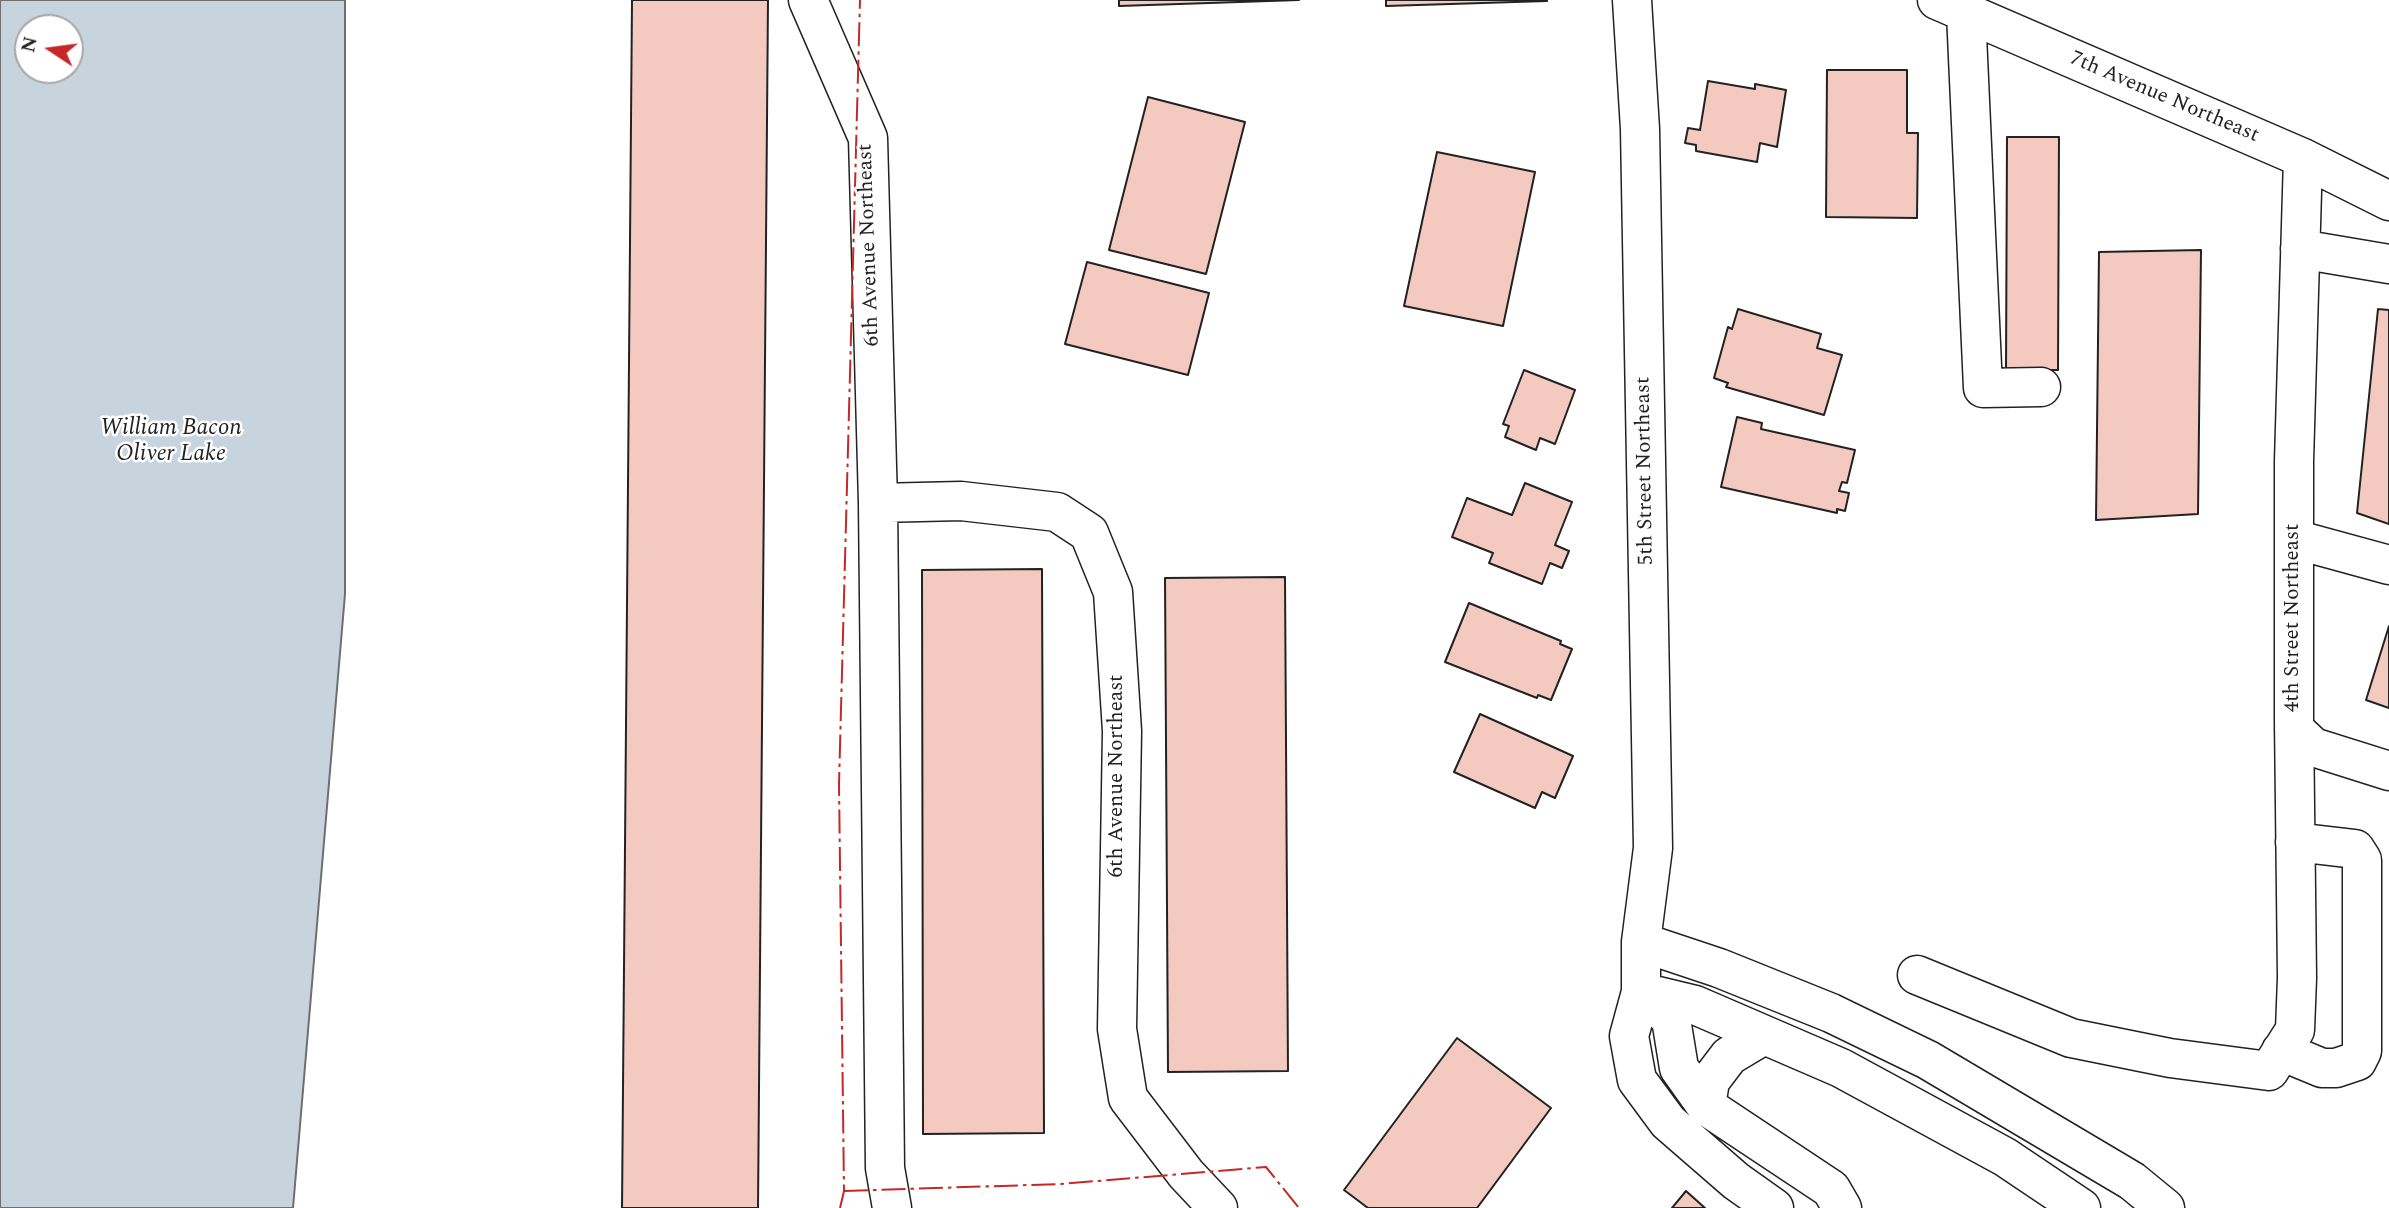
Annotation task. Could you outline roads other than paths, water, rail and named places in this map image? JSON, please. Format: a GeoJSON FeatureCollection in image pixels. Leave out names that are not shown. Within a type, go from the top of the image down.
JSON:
{"type":"FeatureCollection","features":[{"type":"Feature","properties":{"kind":"street","name":"6th Avenue Northeast"},"geometry":{"type":"LineString","coordinates":[[808,0],[868,138],[878,503],[885,1168],[891,1208]]}},
{"type":"Feature","properties":{"kind":"street","name":"5th Street Northeast"},"geometry":{"type":"LineString","coordinates":[[1632,0],[1641,143],[1653,848],[1641,942],[1641,992],[1629,1037],[1636,1080],[1668,1122],[1736,1181],[1773,1208]]}},
{"type":"Feature","properties":{"kind":"street"},"geometry":{"type":"LineString","coordinates":[[1952,6],[1983,388],[2041,387]]}},
{"type":"Feature","properties":{"kind":"street","name":"7th Avenue Northeast"},"geometry":{"type":"LineString","coordinates":[[1952,6],[2303,158],[2389,201]]}},
{"type":"Feature","properties":{"kind":"street","name":"4th Street Northeast"},"geometry":{"type":"LineString","coordinates":[[2275,1061],[2295,1030],[2297,978],[2294,461],[2303,158]]}},
{"type":"Feature","properties":{"kind":"street"},"geometry":{"type":"LineString","coordinates":[[2300,248],[2389,264]]}},
{"type":"Feature","properties":{"kind":"street","name":"6th Avenue Northeast"},"geometry":{"type":"LineString","coordinates":[[878,503],[961,501],[1057,512],[1089,533],[1113,592],[1114,606],[1122,731],[1117,1029],[1128,1098],[1186,1174],[1218,1208]]}},
{"type":"Feature","properties":{"kind":"street"},"geometry":{"type":"LineString","coordinates":[[2294,539],[2389,565]]}},
{"type":"Feature","properties":{"kind":"street"},"geometry":{"type":"LineString","coordinates":[[2294,729],[2313,747],[2389,771]]}},
{"type":"Feature","properties":{"kind":"street"},"geometry":{"type":"LineString","coordinates":[[1917,975],[2071,1038],[2171,1058],[2275,1061],[2322,1068],[2336,1068],[2357,1061],[2362,1051],[2362,860],[2355,849],[2295,842]]}},
{"type":"Feature","properties":{"kind":"street"},"geometry":{"type":"LineString","coordinates":[[1641,942],[1719,968],[1831,1013],[1927,1060],[2132,1181],[2165,1208]]}},
{"type":"Feature","properties":{"kind":"street"},"geometry":{"type":"LineString","coordinates":[[1641,992],[1695,1005],[1841,1068],[2005,1157],[2081,1208]]}},
{"type":"Feature","properties":{"kind":"street"},"geometry":{"type":"LineString","coordinates":[[1641,992],[1671,1019],[1679,1068],[1706,1106],[1831,1189],[1842,1208]]}},
{"type":"Feature","properties":{"kind":"street"},"geometry":{"type":"LineString","coordinates":[[1706,1106],[1710,1081],[1729,1056],[1764,1035]]}},
{"type":"Feature","properties":{"kind":"street"},"geometry":{"type":"LineString","coordinates":[[1773,1208],[1797,1165]]}},
{"type":"Feature","properties":{"kind":"water","name":"William Bacon Oliver Lake"},"geometry":{"type":"Polygon","coordinates":[[[0,0],[345,0],[345,594],[293,1208],[0,1208],[0,0]]]}}]}
